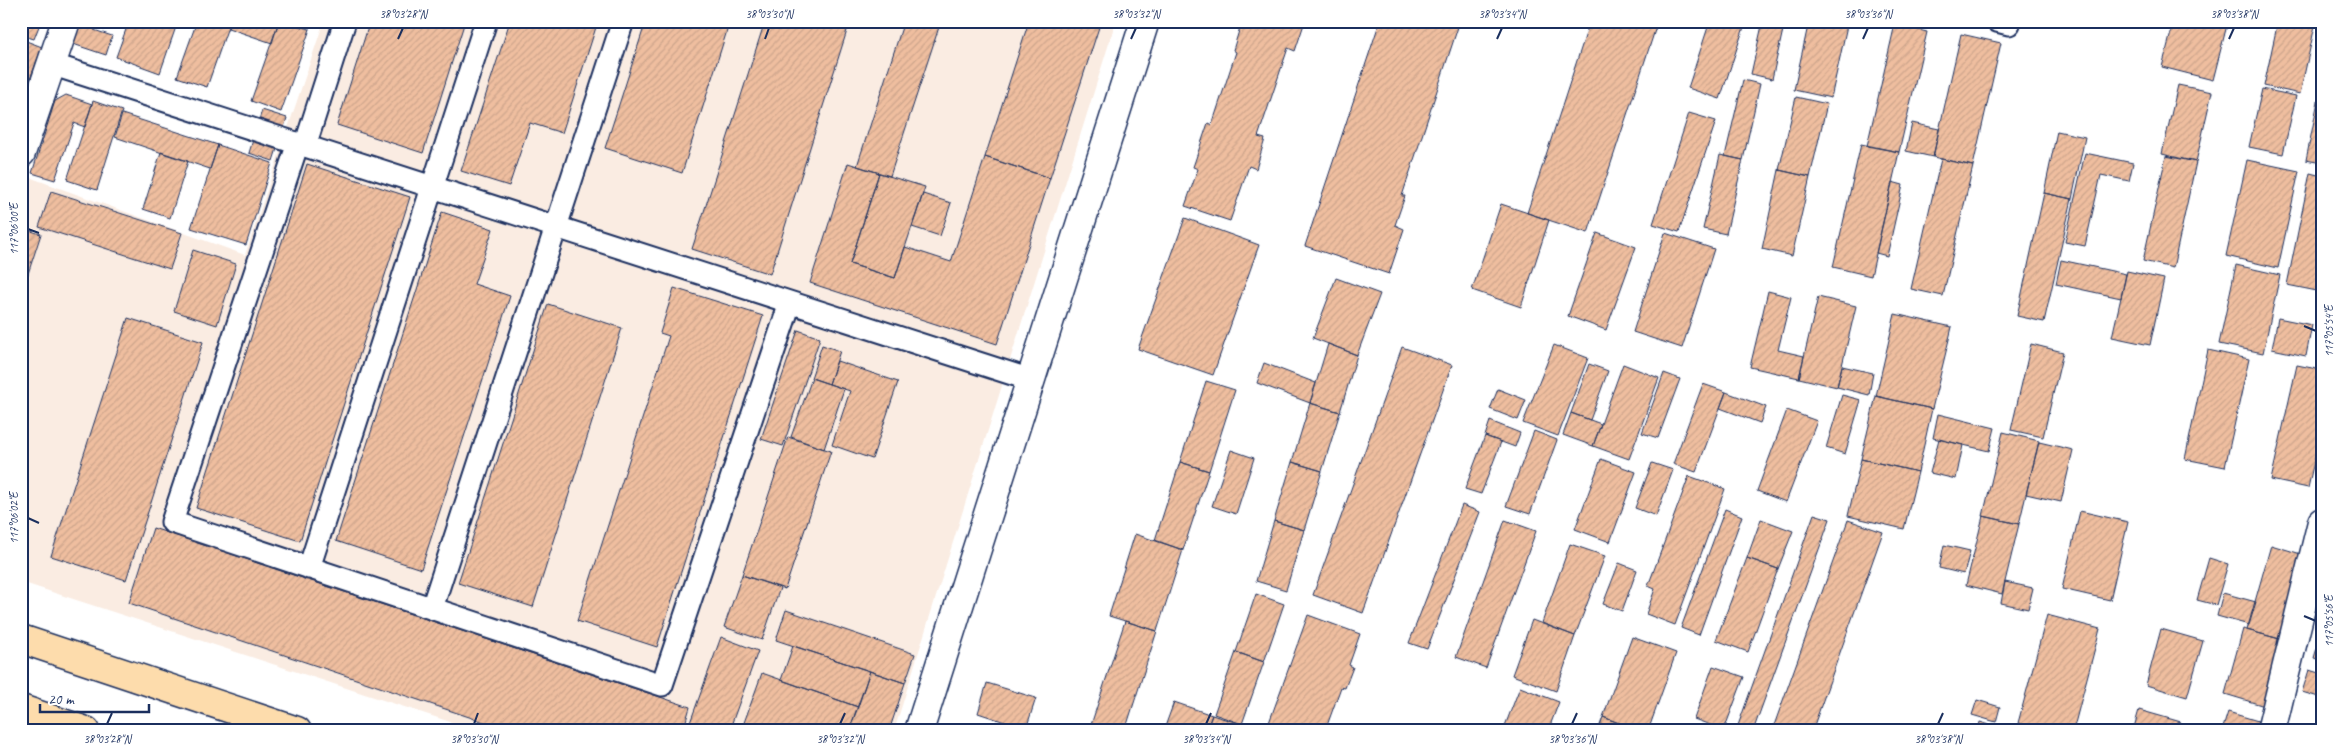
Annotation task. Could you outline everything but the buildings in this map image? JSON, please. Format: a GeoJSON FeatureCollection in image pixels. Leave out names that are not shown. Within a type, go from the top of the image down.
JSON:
{"type":"FeatureCollection","features":[{"type":"Feature","properties":{"kind":"main road"},"geometry":{"type":"LineString","coordinates":[[21,639],[297,731]]}},
{"type":"Feature","properties":{"kind":"main road"},"geometry":{"type":"LineString","coordinates":[[21,709],[86,731]]}},
{"type":"Feature","properties":{"kind":"street"},"geometry":{"type":"LineString","coordinates":[[21,153],[66,21]]}},
{"type":"Feature","properties":{"kind":"street"},"geometry":{"type":"LineString","coordinates":[[919,731],[1145,21]]}},
{"type":"Feature","properties":{"kind":"street"},"geometry":{"type":"LineString","coordinates":[[2271,731],[2322,522]]}},
{"type":"Feature","properties":{"kind":"lane"},"geometry":{"type":"LineString","coordinates":[[345,21],[172,522],[662,685],[790,303]]}},
{"type":"Feature","properties":{"kind":"lane"},"geometry":{"type":"LineString","coordinates":[[309,568],[486,21]]}},
{"type":"Feature","properties":{"kind":"lane"},"geometry":{"type":"LineString","coordinates":[[432,608],[623,21]]}},
{"type":"Feature","properties":{"kind":"lane"},"geometry":{"type":"LineString","coordinates":[[51,64],[1031,380]]}},
{"type":"Feature","properties":{"kind":"shaded area"},"geometry":{"type":"Polygon","coordinates":[[[324,21],[1116,21],[894,731],[478,731],[21,582],[21,189],[26,176],[245,255],[324,21]]]}}]}
